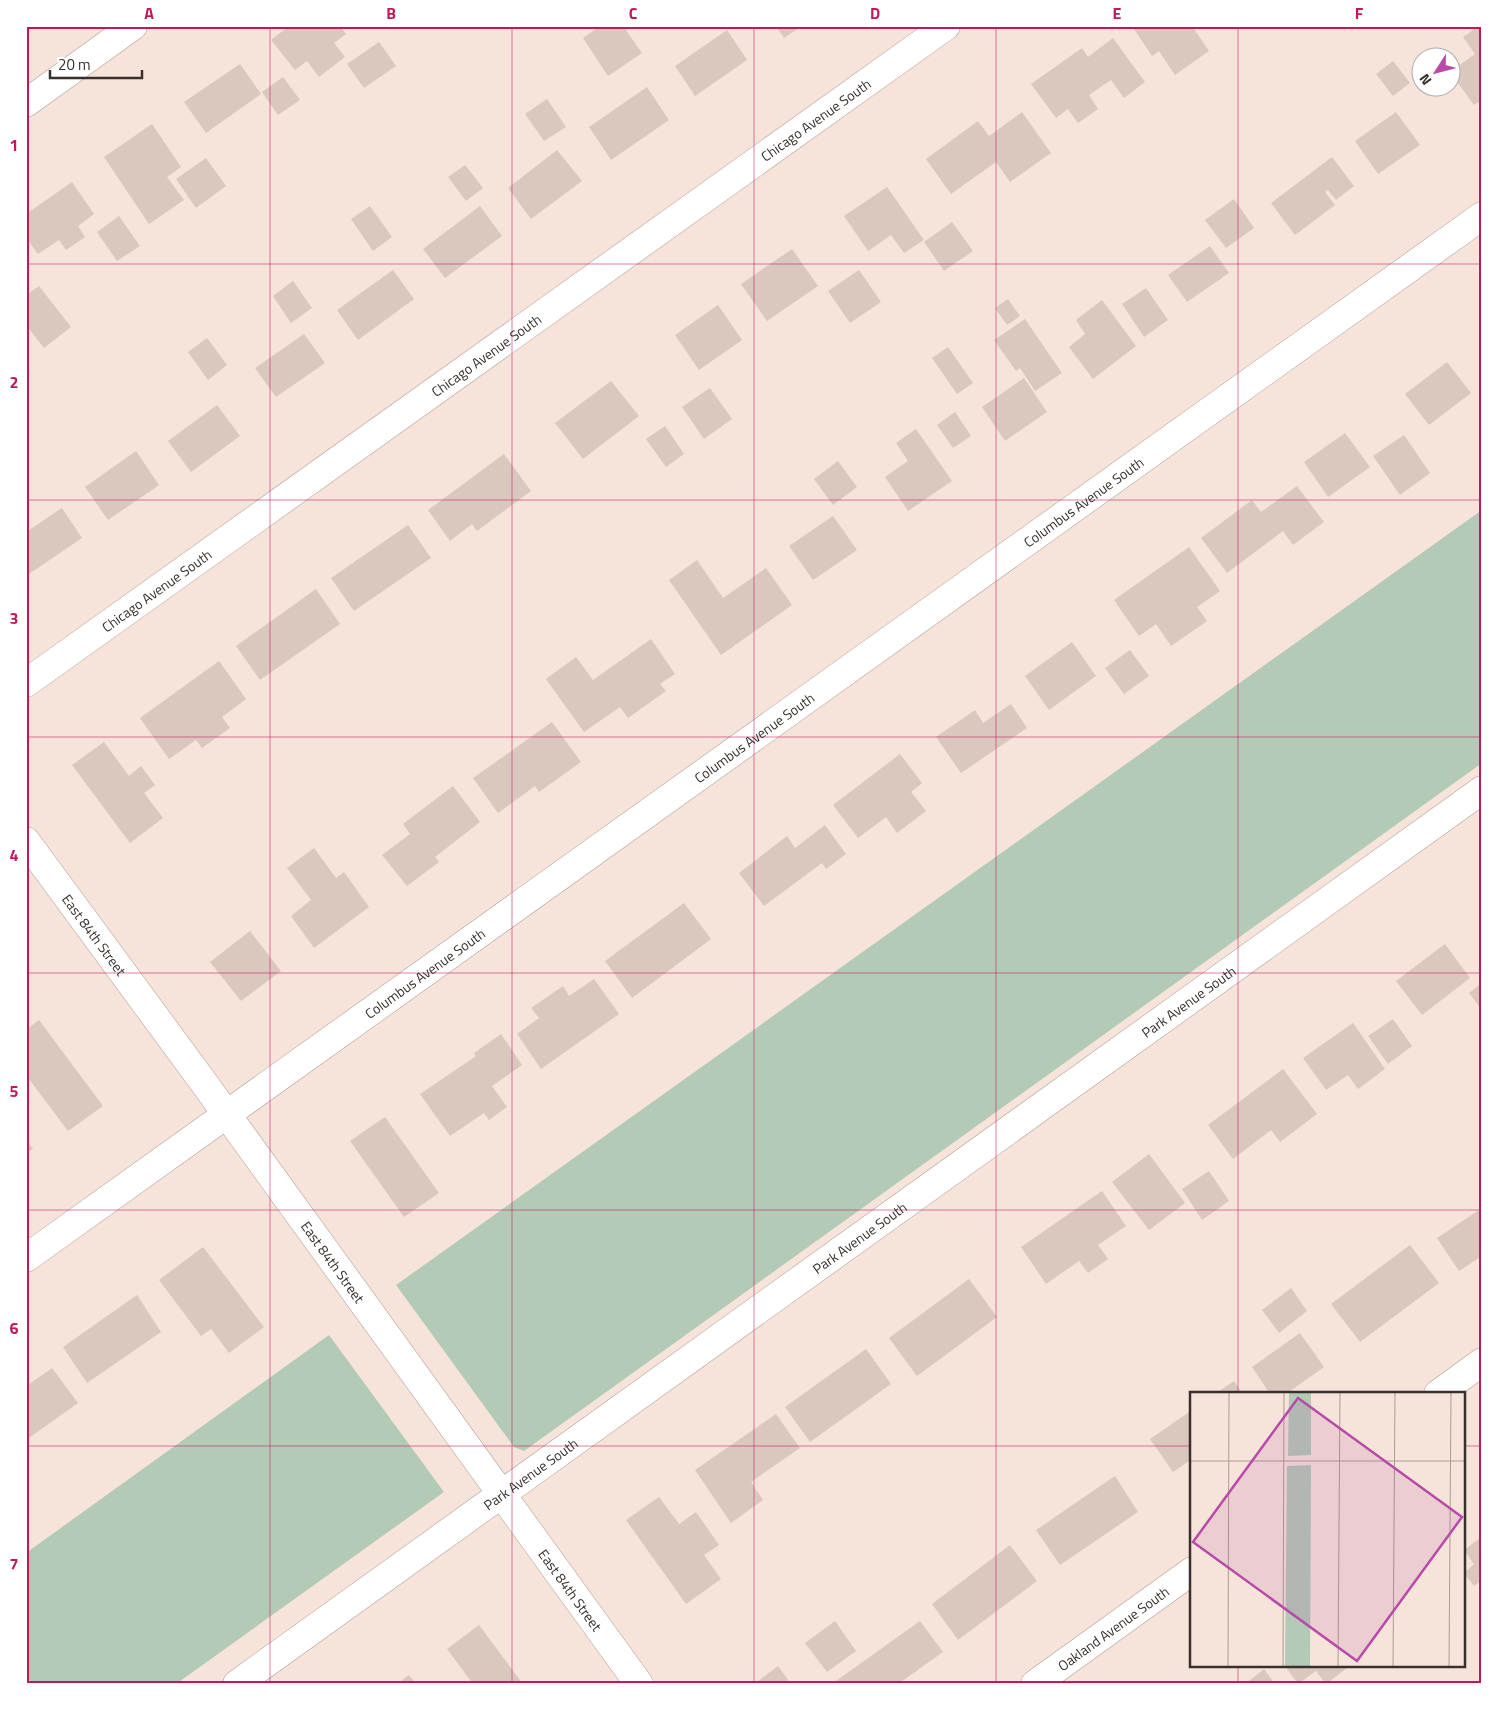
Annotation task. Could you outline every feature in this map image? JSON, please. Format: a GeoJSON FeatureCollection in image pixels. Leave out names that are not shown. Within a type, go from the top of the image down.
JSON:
{"type":"FeatureCollection","features":[{"type":"Feature","properties":{"kind":"street"},"geometry":{"type":"LineString","coordinates":[[26,103],[134,26]]}},
{"type":"Feature","properties":{"kind":"street","name":"Chicago Avenue South"},"geometry":{"type":"LineString","coordinates":[[26,683],[946,26]]}},
{"type":"Feature","properties":{"kind":"street","name":"Columbus Avenue South"},"geometry":{"type":"LineString","coordinates":[[26,1258],[1482,216]]}},
{"type":"Feature","properties":{"kind":"street","name":"Park Avenue South"},"geometry":{"type":"LineString","coordinates":[[237,1684],[1482,790]]}},
{"type":"Feature","properties":{"kind":"street","name":"East 84th Street"},"geometry":{"type":"LineString","coordinates":[[26,841],[227,1114],[640,1684]]}},
{"type":"Feature","properties":{"kind":"street"},"geometry":{"type":"LineString","coordinates":[[1441,1392],[1482,1362]]}},
{"type":"Feature","properties":{"kind":"street","name":"Oakland Avenue South"},"geometry":{"type":"LineString","coordinates":[[1035,1684],[1190,1572]]}},
{"type":"Feature","properties":{"kind":"green space"},"geometry":{"type":"Polygon","coordinates":[[[1482,510],[1482,763],[524,1451],[514,1447],[396,1285],[1482,510]]]}},
{"type":"Feature","properties":{"kind":"green space"},"geometry":{"type":"Polygon","coordinates":[[[329,1335],[444,1492],[176,1684],[26,1684],[26,1553],[329,1335]]]}},
{"type":"Feature","properties":{"kind":"building"},"geometry":{"type":"Polygon","coordinates":[[[289,26],[340,26],[346,34],[334,43],[345,57],[319,77],[307,61],[295,70],[271,40],[289,26]]]}},
{"type":"Feature","properties":{"kind":"building"},"geometry":{"type":"Polygon","coordinates":[[[600,26],[623,26],[642,53],[608,76],[583,38],[600,26]]]}},
{"type":"Feature","properties":{"kind":"building"},"geometry":{"type":"Polygon","coordinates":[[[776,26],[802,26],[784,38],[776,26]]]}},
{"type":"Feature","properties":{"kind":"building"},"geometry":{"type":"Polygon","coordinates":[[[1132,26],[1192,26],[1209,51],[1175,75],[1159,51],[1152,56],[1132,26]]]}},
{"type":"Feature","properties":{"kind":"building"},"geometry":{"type":"Polygon","coordinates":[[[1479,26],[1482,26],[1482,100],[1474,105],[1460,86],[1460,65],[1475,54],[1463,37],[1479,26]]]}},
{"type":"Feature","properties":{"kind":"building"},"geometry":{"type":"Polygon","coordinates":[[[727,30],[747,60],[695,96],[675,66],[727,30]]]}},
{"type":"Feature","properties":{"kind":"building"},"geometry":{"type":"Polygon","coordinates":[[[1113,38],[1145,82],[1124,98],[1111,80],[1089,95],[1098,109],[1078,123],[1068,109],[1056,118],[1031,84],[1082,48],[1088,57],[1113,38]]]}},
{"type":"Feature","properties":{"kind":"building"},"geometry":{"type":"Polygon","coordinates":[[[379,42],[396,66],[364,88],[347,64],[379,42]]]}},
{"type":"Feature","properties":{"kind":"building"},"geometry":{"type":"Polygon","coordinates":[[[1393,61],[1410,83],[1393,96],[1376,74],[1393,61]]]}},
{"type":"Feature","properties":{"kind":"building"},"geometry":{"type":"Polygon","coordinates":[[[240,64],[261,94],[206,133],[184,102],[240,64]]]}},
{"type":"Feature","properties":{"kind":"building"},"geometry":{"type":"Polygon","coordinates":[[[283,77],[300,100],[278,115],[262,92],[283,77]]]}},
{"type":"Feature","properties":{"kind":"building"},"geometry":{"type":"Polygon","coordinates":[[[647,87],[669,120],[611,160],[589,127],[647,87]]]}},
{"type":"Feature","properties":{"kind":"building"},"geometry":{"type":"Polygon","coordinates":[[[547,99],[566,127],[544,141],[525,114],[547,99]]]}},
{"type":"Feature","properties":{"kind":"building"},"geometry":{"type":"Polygon","coordinates":[[[1022,112],[1051,153],[1010,182],[996,162],[951,194],[926,159],[978,121],[989,136],[1022,112]]]}},
{"type":"Feature","properties":{"kind":"building"},"geometry":{"type":"Polygon","coordinates":[[[1396,112],[1420,145],[1378,174],[1355,141],[1396,112]]]}},
{"type":"Feature","properties":{"kind":"building"},"geometry":{"type":"Polygon","coordinates":[[[152,124],[181,167],[167,177],[184,200],[149,224],[104,157],[152,124]]]}},
{"type":"Feature","properties":{"kind":"building"},"geometry":{"type":"Polygon","coordinates":[[[557,150],[582,181],[531,219],[508,188],[557,150]]]}},
{"type":"Feature","properties":{"kind":"building"},"geometry":{"type":"Polygon","coordinates":[[[1332,157],[1354,186],[1336,200],[1328,190],[1325,192],[1335,205],[1295,235],[1271,203],[1332,157]]]}},
{"type":"Feature","properties":{"kind":"building"},"geometry":{"type":"Polygon","coordinates":[[[206,158],[226,186],[196,208],[176,179],[206,158]]]}},
{"type":"Feature","properties":{"kind":"building"},"geometry":{"type":"Polygon","coordinates":[[[465,165],[483,188],[466,201],[448,177],[465,165]]]}},
{"type":"Feature","properties":{"kind":"building"},"geometry":{"type":"Polygon","coordinates":[[[72,182],[94,214],[78,226],[85,237],[66,250],[59,240],[38,254],[26,238],[26,214],[72,182]]]}},
{"type":"Feature","properties":{"kind":"building"},"geometry":{"type":"Polygon","coordinates":[[[887,187],[924,240],[904,253],[891,235],[868,251],[844,216],[887,187]]]}},
{"type":"Feature","properties":{"kind":"building"},"geometry":{"type":"Polygon","coordinates":[[[1234,199],[1254,228],[1226,248],[1205,220],[1234,199]]]}},
{"type":"Feature","properties":{"kind":"building"},"geometry":{"type":"Polygon","coordinates":[[[370,206],[392,237],[373,251],[351,219],[370,206]]]}},
{"type":"Feature","properties":{"kind":"building"},"geometry":{"type":"Polygon","coordinates":[[[480,206],[502,236],[445,278],[423,249],[480,206]]]}},
{"type":"Feature","properties":{"kind":"building"},"geometry":{"type":"Polygon","coordinates":[[[119,216],[140,246],[117,261],[97,232],[119,216]]]}},
{"type":"Feature","properties":{"kind":"building"},"geometry":{"type":"Polygon","coordinates":[[[952,222],[973,251],[944,271],[924,242],[952,222]]]}},
{"type":"Feature","properties":{"kind":"building"},"geometry":{"type":"Polygon","coordinates":[[[1210,246],[1229,273],[1187,302],[1168,275],[1210,246]]]}},
{"type":"Feature","properties":{"kind":"building"},"geometry":{"type":"Polygon","coordinates":[[[792,249],[818,286],[767,321],[741,284],[792,249]]]}},
{"type":"Feature","properties":{"kind":"building"},"geometry":{"type":"Polygon","coordinates":[[[393,270],[414,299],[358,340],[337,310],[393,270]]]}},
{"type":"Feature","properties":{"kind":"building"},"geometry":{"type":"Polygon","coordinates":[[[859,270],[881,302],[850,323],[828,291],[859,270]]]}},
{"type":"Feature","properties":{"kind":"building"},"geometry":{"type":"Polygon","coordinates":[[[293,281],[312,308],[291,323],[273,296],[293,281]]]}},
{"type":"Feature","properties":{"kind":"building"},"geometry":{"type":"Polygon","coordinates":[[[39,286],[71,327],[44,348],[26,325],[26,295],[39,286]]]}},
{"type":"Feature","properties":{"kind":"building"},"geometry":{"type":"Polygon","coordinates":[[[1146,288],[1168,320],[1144,337],[1122,304],[1146,288]]]}},
{"type":"Feature","properties":{"kind":"building"},"geometry":{"type":"Polygon","coordinates":[[[1008,299],[1020,316],[1007,325],[995,308],[1008,299]]]}},
{"type":"Feature","properties":{"kind":"building"},"geometry":{"type":"Polygon","coordinates":[[[1102,300],[1136,346],[1093,379],[1069,347],[1085,334],[1076,320],[1102,300]]]}},
{"type":"Feature","properties":{"kind":"building"},"geometry":{"type":"Polygon","coordinates":[[[718,305],[742,340],[699,370],[675,335],[718,305]]]}},
{"type":"Feature","properties":{"kind":"building"},"geometry":{"type":"Polygon","coordinates":[[[1025,319],[1062,373],[1035,391],[1020,368],[1016,371],[994,340],[1025,319]]]}},
{"type":"Feature","properties":{"kind":"building"},"geometry":{"type":"Polygon","coordinates":[[[304,334],[325,363],[276,397],[255,368],[304,334]]]}},
{"type":"Feature","properties":{"kind":"building"},"geometry":{"type":"Polygon","coordinates":[[[207,338],[227,365],[208,380],[188,352],[207,338]]]}},
{"type":"Feature","properties":{"kind":"building"},"geometry":{"type":"Polygon","coordinates":[[[948,347],[973,383],[957,394],[932,358],[948,347]]]}},
{"type":"Feature","properties":{"kind":"building"},"geometry":{"type":"Polygon","coordinates":[[[1447,362],[1471,393],[1429,425],[1405,394],[1447,362]]]}},
{"type":"Feature","properties":{"kind":"building"},"geometry":{"type":"Polygon","coordinates":[[[1024,378],[1047,412],[1005,441],[982,407],[1024,378]]]}},
{"type":"Feature","properties":{"kind":"building"},"geometry":{"type":"Polygon","coordinates":[[[611,381],[639,416],[583,459],[555,423],[611,381]]]}},
{"type":"Feature","properties":{"kind":"building"},"geometry":{"type":"Polygon","coordinates":[[[710,388],[732,419],[704,439],[682,407],[710,388]]]}},
{"type":"Feature","properties":{"kind":"building"},"geometry":{"type":"Polygon","coordinates":[[[217,405],[240,436],[191,472],[168,441],[217,405]]]}},
{"type":"Feature","properties":{"kind":"building"},"geometry":{"type":"Polygon","coordinates":[[[955,412],[971,436],[953,448],[937,425],[955,412]]]}},
{"type":"Feature","properties":{"kind":"building"},"geometry":{"type":"Polygon","coordinates":[[[665,426],[684,454],[666,467],[646,439],[665,426]]]}},
{"type":"Feature","properties":{"kind":"building"},"geometry":{"type":"Polygon","coordinates":[[[916,429],[952,481],[908,511],[885,477],[908,461],[896,443],[916,429]]]}},
{"type":"Feature","properties":{"kind":"building"},"geometry":{"type":"Polygon","coordinates":[[[1345,433],[1370,467],[1328,497],[1304,462],[1345,433]]]}},
{"type":"Feature","properties":{"kind":"building"},"geometry":{"type":"Polygon","coordinates":[[[1404,435],[1430,473],[1400,495],[1373,456],[1404,435]]]}},
{"type":"Feature","properties":{"kind":"building"},"geometry":{"type":"Polygon","coordinates":[[[136,451],[159,485],[108,520],[85,487],[136,451]]]}},
{"type":"Feature","properties":{"kind":"building"},"geometry":{"type":"Polygon","coordinates":[[[504,454],[531,491],[477,531],[472,524],[450,541],[428,510],[504,454]]]}},
{"type":"Feature","properties":{"kind":"building"},"geometry":{"type":"Polygon","coordinates":[[[838,461],[857,487],[833,505],[814,479],[838,461]]]}},
{"type":"Feature","properties":{"kind":"building"},"geometry":{"type":"Polygon","coordinates":[[[1297,486],[1324,522],[1293,545],[1283,531],[1227,573],[1201,538],[1252,500],[1261,512],[1297,486]]]}},
{"type":"Feature","properties":{"kind":"building"},"geometry":{"type":"Polygon","coordinates":[[[62,508],[82,538],[26,576],[26,532],[62,508]]]}},
{"type":"Feature","properties":{"kind":"building"},"geometry":{"type":"Polygon","coordinates":[[[833,516],[857,550],[813,580],[789,546],[833,516]]]}},
{"type":"Feature","properties":{"kind":"building"},"geometry":{"type":"Polygon","coordinates":[[[408,525],[431,558],[354,611],[331,578],[408,525]]]}},
{"type":"Feature","properties":{"kind":"building"},"geometry":{"type":"Polygon","coordinates":[[[1189,547],[1220,591],[1197,607],[1207,621],[1171,646],[1156,624],[1139,636],[1114,600],[1189,547]]]}},
{"type":"Feature","properties":{"kind":"building"},"geometry":{"type":"Polygon","coordinates":[[[697,560],[723,598],[766,568],[792,605],[721,655],[669,580],[697,560]]]}},
{"type":"Feature","properties":{"kind":"building"},"geometry":{"type":"Polygon","coordinates":[[[316,589],[340,624],[260,680],[236,646],[316,589]]]}},
{"type":"Feature","properties":{"kind":"building"},"geometry":{"type":"Polygon","coordinates":[[[651,639],[675,674],[660,684],[666,691],[628,718],[620,707],[584,732],[546,679],[576,657],[593,680],[651,639]]]}},
{"type":"Feature","properties":{"kind":"building"},"geometry":{"type":"Polygon","coordinates":[[[1072,642],[1096,676],[1049,710],[1025,676],[1072,642]]]}},
{"type":"Feature","properties":{"kind":"building"},"geometry":{"type":"Polygon","coordinates":[[[1130,650],[1149,676],[1124,694],[1105,668],[1130,650]]]}},
{"type":"Feature","properties":{"kind":"building"},"geometry":{"type":"Polygon","coordinates":[[[219,661],[246,699],[222,717],[230,728],[202,748],[196,740],[169,759],[140,718],[219,661]]]}},
{"type":"Feature","properties":{"kind":"building"},"geometry":{"type":"Polygon","coordinates":[[[1011,704],[1027,728],[961,773],[936,737],[975,710],[983,723],[1011,704]]]}},
{"type":"Feature","properties":{"kind":"building"},"geometry":{"type":"Polygon","coordinates":[[[552,722],[581,762],[539,792],[535,786],[498,813],[473,778],[552,722]]]}},
{"type":"Feature","properties":{"kind":"building"},"geometry":{"type":"Polygon","coordinates":[[[104,742],[129,776],[141,766],[155,785],[144,793],[163,818],[130,843],[72,765],[104,742]]]}},
{"type":"Feature","properties":{"kind":"building"},"geometry":{"type":"Polygon","coordinates":[[[900,754],[922,783],[911,792],[926,811],[897,833],[886,817],[858,838],[833,805],[900,754]]]}},
{"type":"Feature","properties":{"kind":"building"},"geometry":{"type":"Polygon","coordinates":[[[453,786],[480,822],[435,857],[439,862],[407,886],[382,855],[410,834],[403,824],[453,786]]]}},
{"type":"Feature","properties":{"kind":"building"},"geometry":{"type":"Polygon","coordinates":[[[825,825],[846,854],[826,869],[822,863],[764,906],[739,873],[787,836],[795,848],[825,825]]]}},
{"type":"Feature","properties":{"kind":"building"},"geometry":{"type":"Polygon","coordinates":[[[314,848],[336,878],[344,872],[369,907],[314,948],[291,916],[311,900],[287,868],[314,848]]]}},
{"type":"Feature","properties":{"kind":"building"},"geometry":{"type":"Polygon","coordinates":[[[684,903],[711,939],[632,998],[605,961],[684,903]]]}},
{"type":"Feature","properties":{"kind":"building"},"geometry":{"type":"Polygon","coordinates":[[[250,931],[281,971],[241,1001],[210,962],[250,931]]]}},
{"type":"Feature","properties":{"kind":"building"},"geometry":{"type":"Polygon","coordinates":[[[1445,944],[1470,978],[1422,1015],[1396,981],[1445,944]]]}},
{"type":"Feature","properties":{"kind":"building"},"geometry":{"type":"Polygon","coordinates":[[[594,979],[619,1014],[541,1069],[517,1034],[539,1018],[531,1008],[563,986],[569,996],[594,979]]]}},
{"type":"Feature","properties":{"kind":"building"},"geometry":{"type":"Polygon","coordinates":[[[1482,983],[1482,1010],[1469,993],[1482,983]]]}},
{"type":"Feature","properties":{"kind":"building"},"geometry":{"type":"Polygon","coordinates":[[[1393,1019],[1412,1046],[1388,1064],[1368,1036],[1393,1019]]]}},
{"type":"Feature","properties":{"kind":"building"},"geometry":{"type":"Polygon","coordinates":[[[39,1020],[103,1106],[68,1131],[26,1075],[26,1030],[39,1020]]]}},
{"type":"Feature","properties":{"kind":"building"},"geometry":{"type":"Polygon","coordinates":[[[1353,1023],[1385,1069],[1358,1089],[1348,1075],[1326,1090],[1303,1058],[1353,1023]]]}},
{"type":"Feature","properties":{"kind":"building"},"geometry":{"type":"Polygon","coordinates":[[[501,1034],[522,1065],[492,1086],[507,1107],[489,1120],[484,1113],[450,1136],[420,1094],[476,1056],[474,1053],[501,1034]]]}},
{"type":"Feature","properties":{"kind":"building"},"geometry":{"type":"Polygon","coordinates":[[[1283,1069],[1317,1114],[1280,1142],[1271,1130],[1233,1159],[1208,1125],[1283,1069]]]}},
{"type":"Feature","properties":{"kind":"building"},"geometry":{"type":"Polygon","coordinates":[[[385,1117],[439,1193],[404,1217],[350,1141],[385,1117]]]}},
{"type":"Feature","properties":{"kind":"building"},"geometry":{"type":"Polygon","coordinates":[[[26,1139],[33,1149],[26,1154],[26,1139]]]}},
{"type":"Feature","properties":{"kind":"building"},"geometry":{"type":"Polygon","coordinates":[[[1149,1154],[1185,1203],[1149,1230],[1112,1182],[1149,1154]]]}},
{"type":"Feature","properties":{"kind":"building"},"geometry":{"type":"Polygon","coordinates":[[[1209,1171],[1229,1201],[1202,1220],[1182,1189],[1209,1171]]]}},
{"type":"Feature","properties":{"kind":"building"},"geometry":{"type":"Polygon","coordinates":[[[1102,1191],[1126,1226],[1098,1245],[1108,1259],[1088,1273],[1079,1261],[1046,1284],[1021,1247],[1102,1191]]]}},
{"type":"Feature","properties":{"kind":"building"},"geometry":{"type":"Polygon","coordinates":[[[1482,1208],[1482,1256],[1459,1271],[1437,1238],[1482,1208]]]}},
{"type":"Feature","properties":{"kind":"building"},"geometry":{"type":"Polygon","coordinates":[[[1410,1245],[1439,1283],[1360,1342],[1331,1304],[1410,1245]]]}},
{"type":"Feature","properties":{"kind":"building"},"geometry":{"type":"Polygon","coordinates":[[[203,1247],[264,1327],[229,1353],[211,1329],[201,1336],[159,1280],[203,1247]]]}},
{"type":"Feature","properties":{"kind":"building"},"geometry":{"type":"Polygon","coordinates":[[[969,1279],[997,1317],[917,1376],[889,1338],[969,1279]]]}},
{"type":"Feature","properties":{"kind":"building"},"geometry":{"type":"Polygon","coordinates":[[[1291,1288],[1307,1311],[1279,1333],[1262,1310],[1291,1288]]]}},
{"type":"Feature","properties":{"kind":"building"},"geometry":{"type":"Polygon","coordinates":[[[137,1295],[161,1332],[87,1383],[63,1347],[137,1295]]]}},
{"type":"Feature","properties":{"kind":"building"},"geometry":{"type":"Polygon","coordinates":[[[1300,1333],[1324,1367],[1289,1392],[1269,1392],[1252,1367],[1300,1333]]]}},
{"type":"Feature","properties":{"kind":"building"},"geometry":{"type":"Polygon","coordinates":[[[866,1349],[891,1384],[810,1442],[785,1407],[866,1349]]]}},
{"type":"Feature","properties":{"kind":"building"},"geometry":{"type":"Polygon","coordinates":[[[52,1368],[78,1403],[26,1440],[26,1382],[28,1385],[52,1368]]]}},
{"type":"Feature","properties":{"kind":"building"},"geometry":{"type":"Polygon","coordinates":[[[1234,1381],[1242,1392],[1218,1392],[1234,1381]]]}},
{"type":"Feature","properties":{"kind":"building"},"geometry":{"type":"Polygon","coordinates":[[[1190,1411],[1190,1460],[1173,1472],[1150,1439],[1190,1411]]]}},
{"type":"Feature","properties":{"kind":"building"},"geometry":{"type":"Polygon","coordinates":[[[776,1414],[800,1448],[751,1482],[763,1500],[731,1523],[695,1470],[776,1414]]]}},
{"type":"Feature","properties":{"kind":"building"},"geometry":{"type":"Polygon","coordinates":[[[1115,1476],[1138,1512],[1060,1565],[1036,1530],[1115,1476]]]}},
{"type":"Feature","properties":{"kind":"building"},"geometry":{"type":"Polygon","coordinates":[[[659,1497],[679,1524],[696,1512],[719,1545],[704,1555],[721,1579],[686,1604],[626,1520],[659,1497]]]}},
{"type":"Feature","properties":{"kind":"building"},"geometry":{"type":"Polygon","coordinates":[[[1480,1538],[1482,1541],[1482,1580],[1474,1586],[1466,1576],[1466,1571],[1474,1564],[1466,1553],[1466,1548],[1480,1538]]]}},
{"type":"Feature","properties":{"kind":"building"},"geometry":{"type":"Polygon","coordinates":[[[1010,1545],[1037,1581],[958,1640],[932,1604],[1010,1545]]]}},
{"type":"Feature","properties":{"kind":"building"},"geometry":{"type":"Polygon","coordinates":[[[835,1621],[856,1651],[827,1672],[805,1643],[835,1621]]]}},
{"type":"Feature","properties":{"kind":"building"},"geometry":{"type":"Polygon","coordinates":[[[920,1621],[943,1652],[898,1684],[839,1684],[836,1681],[920,1621]]]}},
{"type":"Feature","properties":{"kind":"building"},"geometry":{"type":"Polygon","coordinates":[[[479,1625],[523,1684],[473,1684],[447,1649],[479,1625]]]}},
{"type":"Feature","properties":{"kind":"building"},"geometry":{"type":"Polygon","coordinates":[[[778,1666],[791,1684],[754,1684],[778,1666]]]}},
{"type":"Feature","properties":{"kind":"building"},"geometry":{"type":"Polygon","coordinates":[[[1286,1668],[1347,1668],[1326,1684],[1316,1671],[1298,1684],[1286,1668]]]}},
{"type":"Feature","properties":{"kind":"building"},"geometry":{"type":"Polygon","coordinates":[[[1264,1669],[1275,1684],[1245,1684],[1264,1669]]]}},
{"type":"Feature","properties":{"kind":"building"},"geometry":{"type":"Polygon","coordinates":[[[409,1675],[416,1684],[397,1684],[409,1675]]]}}]}
